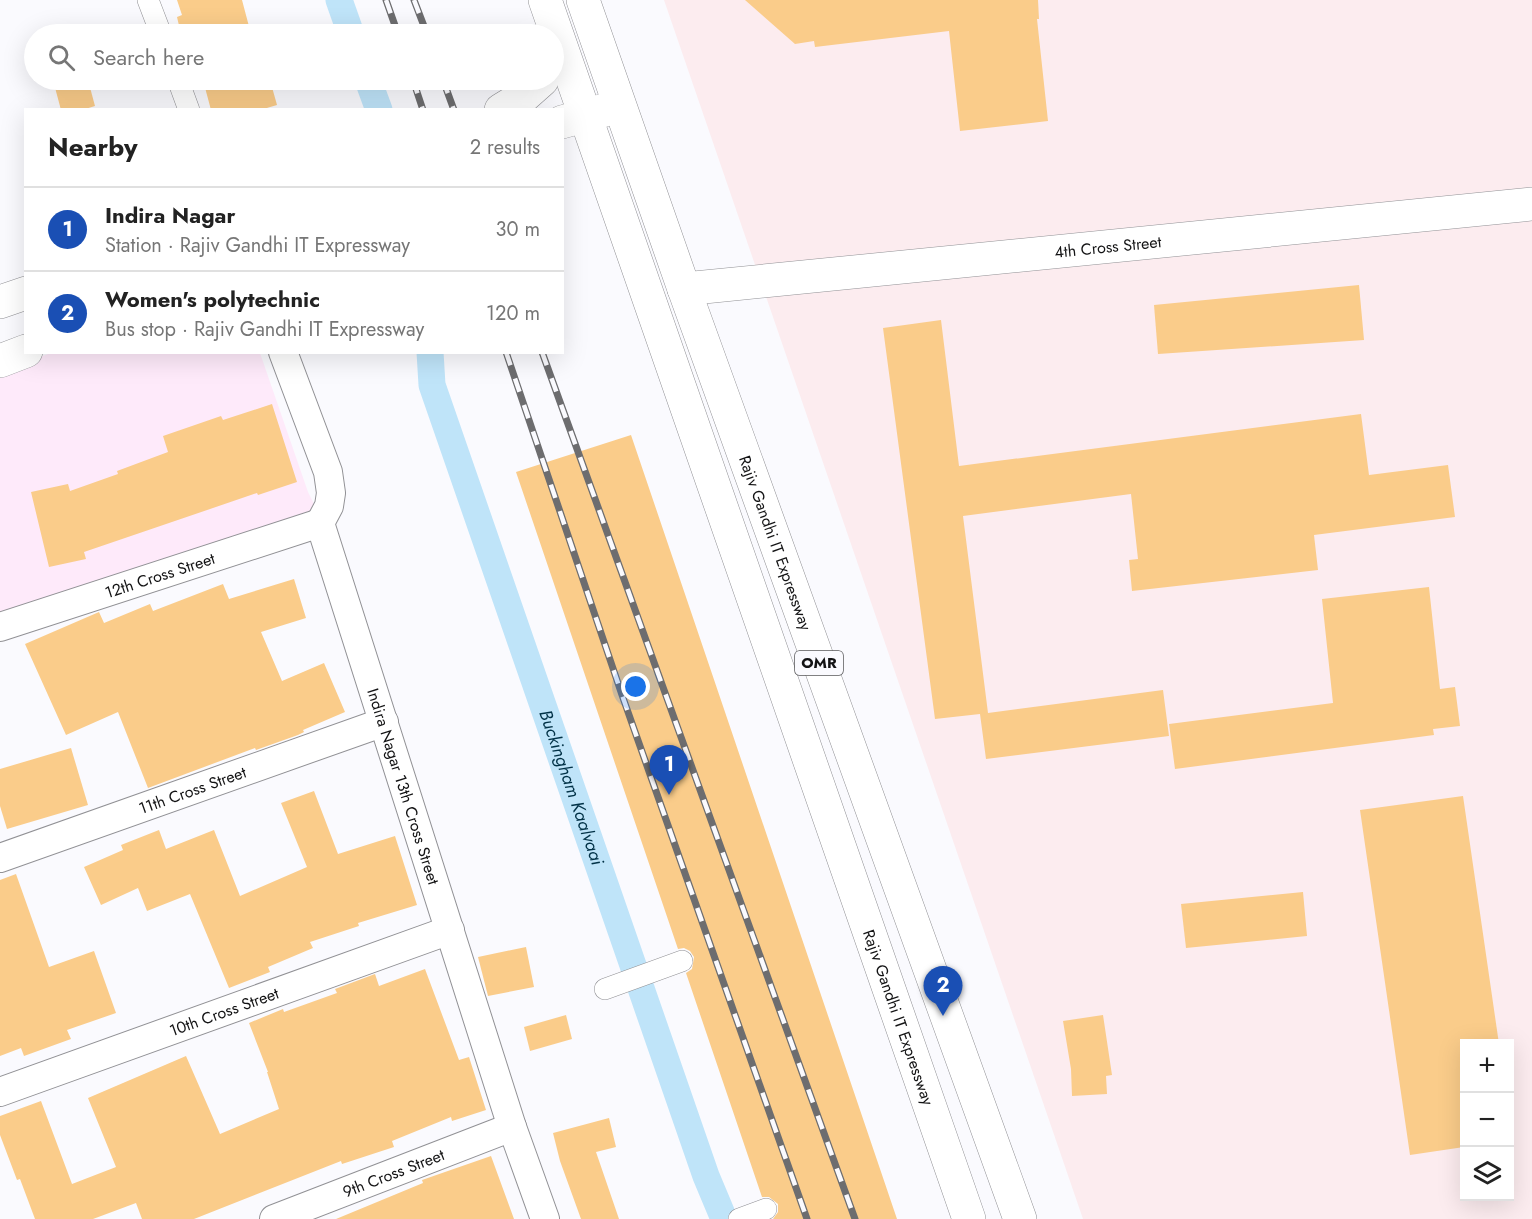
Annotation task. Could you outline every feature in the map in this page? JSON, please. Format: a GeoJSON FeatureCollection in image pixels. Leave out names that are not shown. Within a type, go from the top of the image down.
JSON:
{"type":"FeatureCollection","features":[{"type":"Feature","properties":{"kind":"main road","name":"Rajiv Gandhi IT Expressway"},"geometry":{"type":"LineString","coordinates":[[545,0],[551,24]]}},
{"type":"Feature","properties":{"kind":"main road","name":"Rajiv Gandhi IT Expressway"},"geometry":{"type":"LineString","coordinates":[[583,0],[684,289],[1020,1219]]}},
{"type":"Feature","properties":{"kind":"main road","name":"Rajiv Gandhi IT Expressway"},"geometry":{"type":"LineString","coordinates":[[564,78],[574,119],[969,1219]]}},
{"type":"Feature","properties":{"kind":"main road"},"geometry":{"type":"LineString","coordinates":[[504,108],[531,90]]}},
{"type":"Feature","properties":{"kind":"main road"},"geometry":{"type":"LineString","coordinates":[[574,119],[619,106]]}},
{"type":"Feature","properties":{"kind":"main road","name":"4th Cross Street"},"geometry":{"type":"LineString","coordinates":[[684,289],[1532,204]]}},
{"type":"Feature","properties":{"kind":"main road"},"geometry":{"type":"LineString","coordinates":[[0,302],[24,294]]}},
{"type":"Feature","properties":{"kind":"main road"},"geometry":{"type":"LineString","coordinates":[[0,361],[24,352]]}},
{"type":"Feature","properties":{"kind":"street"},"geometry":{"type":"LineString","coordinates":[[148,0],[157,24]]}},
{"type":"Feature","properties":{"kind":"street"},"geometry":{"type":"LineString","coordinates":[[182,90],[188,108]]}},
{"type":"Feature","properties":{"kind":"street"},"geometry":{"type":"LineString","coordinates":[[285,354],[328,472],[331,493],[329,507],[320,523]]}},
{"type":"Feature","properties":{"kind":"street","name":"12th Cross Street"},"geometry":{"type":"LineString","coordinates":[[0,627],[320,523]]}},
{"type":"Feature","properties":{"kind":"street","name":"Indira Nagar 13th Cross Street"},"geometry":{"type":"LineString","coordinates":[[320,523],[512,1128],[546,1219]]}},
{"type":"Feature","properties":{"kind":"street","name":"11th Cross Street"},"geometry":{"type":"LineString","coordinates":[[0,858],[384,722]]}},
{"type":"Feature","properties":{"kind":"street","name":"10th Cross Street"},"geometry":{"type":"LineString","coordinates":[[0,1092],[450,930]]}},
{"type":"Feature","properties":{"kind":"street"},"geometry":{"type":"LineString","coordinates":[[605,989],[682,961]]}},
{"type":"Feature","properties":{"kind":"street","name":"9th Cross Street"},"geometry":{"type":"LineString","coordinates":[[274,1219],[313,1212],[512,1128]]}},
{"type":"Feature","properties":{"kind":"street"},"geometry":{"type":"LineString","coordinates":[[739,1219],[766,1209]]}},
{"type":"Feature","properties":{"kind":"shaded area"},"geometry":{"type":"Polygon","coordinates":[[[664,0],[1532,0],[1532,1219],[1083,1219],[664,0]]]}},
{"type":"Feature","properties":{"kind":"shaded area"},"geometry":{"type":"Polygon","coordinates":[[[48,354],[260,354],[308,492],[319,514],[0,623],[0,371],[48,354]]]}},
{"type":"Feature","properties":{"kind":"building"},"geometry":{"type":"Polygon","coordinates":[[[177,0],[242,0],[248,24],[179,24],[177,17],[182,15],[177,0]]]}},
{"type":"Feature","properties":{"kind":"building"},"geometry":{"type":"Polygon","coordinates":[[[745,0],[1038,0],[1039,19],[1037,19],[1048,121],[960,131],[949,31],[815,47],[814,41],[795,44],[745,0]]]}},
{"type":"Feature","properties":{"kind":"building"},"geometry":{"type":"Polygon","coordinates":[[[56,90],[91,90],[95,106],[60,108],[56,90]]]}},
{"type":"Feature","properties":{"kind":"building"},"geometry":{"type":"Polygon","coordinates":[[[206,90],[273,90],[277,105],[267,108],[210,108],[206,90]]]}},
{"type":"Feature","properties":{"kind":"building"},"geometry":{"type":"Polygon","coordinates":[[[1359,285],[1364,340],[1158,354],[1154,305],[1359,285]]]}},
{"type":"Feature","properties":{"kind":"building"},"geometry":{"type":"Polygon","coordinates":[[[941,320],[959,466],[1361,414],[1369,475],[1448,465],[1455,517],[1314,535],[1318,570],[1132,591],[1129,560],[1138,559],[1131,494],[963,516],[988,713],[1163,690],[1169,736],[986,759],[980,714],[935,719],[883,328],[941,320]]]}},
{"type":"Feature","properties":{"kind":"building"},"geometry":{"type":"Polygon","coordinates":[[[272,404],[297,482],[258,495],[257,493],[84,552],[86,559],[49,567],[31,492],[68,484],[70,491],[118,474],[117,471],[168,452],[163,436],[221,416],[223,420],[272,404]]]}},
{"type":"Feature","properties":{"kind":"building"},"geometry":{"type":"Polygon","coordinates":[[[631,435],[897,1219],[773,1219],[778,1212],[778,1204],[769,1197],[762,1197],[686,973],[692,969],[694,957],[684,948],[678,949],[516,472],[631,435]]]}},
{"type":"Feature","properties":{"kind":"building"},"geometry":{"type":"Polygon","coordinates":[[[294,579],[306,618],[261,632],[282,681],[324,663],[345,712],[303,730],[304,732],[298,735],[256,750],[255,748],[148,788],[118,712],[66,735],[25,644],[99,612],[104,623],[150,604],[153,611],[223,584],[229,599],[294,579]]]}},
{"type":"Feature","properties":{"kind":"building"},"geometry":{"type":"Polygon","coordinates":[[[1429,587],[1440,689],[1455,687],[1460,726],[1433,729],[1434,735],[1175,769],[1169,724],[1333,703],[1322,599],[1429,587]]]}},
{"type":"Feature","properties":{"kind":"building"},"geometry":{"type":"Polygon","coordinates":[[[71,748],[88,805],[7,829],[0,806],[0,769],[71,748]]]}},
{"type":"Feature","properties":{"kind":"building"},"geometry":{"type":"Polygon","coordinates":[[[314,791],[338,854],[395,836],[417,905],[358,923],[359,926],[310,942],[313,948],[268,967],[270,972],[229,988],[190,894],[147,911],[138,888],[101,905],[84,867],[123,850],[121,845],[159,830],[166,849],[214,830],[240,896],[307,867],[281,803],[314,791]]]}},
{"type":"Feature","properties":{"kind":"building"},"geometry":{"type":"Polygon","coordinates":[[[1463,796],[1498,1039],[1460,1039],[1460,1148],[1410,1155],[1360,810],[1463,796]]]}},
{"type":"Feature","properties":{"kind":"building"},"geometry":{"type":"Polygon","coordinates":[[[16,874],[49,967],[94,951],[116,1013],[67,1030],[71,1039],[24,1056],[21,1048],[0,1056],[0,880],[16,874]]]}},
{"type":"Feature","properties":{"kind":"building"},"geometry":{"type":"Polygon","coordinates":[[[1303,892],[1307,936],[1186,948],[1181,904],[1303,892]]]}},
{"type":"Feature","properties":{"kind":"building"},"geometry":{"type":"Polygon","coordinates":[[[526,947],[534,987],[488,996],[478,957],[526,947]]]}},
{"type":"Feature","properties":{"kind":"building"},"geometry":{"type":"Polygon","coordinates":[[[425,969],[459,1060],[469,1057],[486,1110],[452,1121],[451,1117],[392,1141],[394,1147],[342,1164],[341,1161],[194,1219],[142,1219],[136,1203],[93,1219],[35,1219],[0,1135],[0,1116],[41,1101],[72,1184],[116,1167],[88,1098],[186,1056],[220,1134],[279,1109],[268,1072],[249,1023],[283,1009],[284,1012],[337,993],[335,989],[375,974],[379,986],[425,969]]]}},
{"type":"Feature","properties":{"kind":"building"},"geometry":{"type":"Polygon","coordinates":[[[566,1015],[572,1039],[530,1051],[524,1027],[566,1015]]]}},
{"type":"Feature","properties":{"kind":"building"},"geometry":{"type":"Polygon","coordinates":[[[1103,1015],[1112,1075],[1106,1076],[1107,1094],[1072,1096],[1071,1069],[1063,1021],[1103,1015]]]}},
{"type":"Feature","properties":{"kind":"building"},"geometry":{"type":"Polygon","coordinates":[[[609,1118],[616,1147],[596,1152],[619,1219],[581,1219],[560,1161],[553,1133],[609,1118]]]}},
{"type":"Feature","properties":{"kind":"building"},"geometry":{"type":"Polygon","coordinates":[[[491,1156],[514,1219],[336,1219],[423,1183],[422,1180],[491,1156]]]}},
{"type":"Feature","properties":{"kind":"waterway","name":"Buckingham Kaalvaai"},"geometry":{"type":"LineString","coordinates":[[339,0],[347,24]]}},
{"type":"Feature","properties":{"kind":"waterway","name":"Buckingham Kaalvaai"},"geometry":{"type":"LineString","coordinates":[[372,90],[378,108]]}},
{"type":"Feature","properties":{"kind":"waterway","name":"Buckingham Kaalvaai"},"geometry":{"type":"LineString","coordinates":[[430,354],[432,385],[706,1176],[724,1219]]}},
{"type":"Feature","properties":{"kind":"railway"},"geometry":{"type":"LineString","coordinates":[[386,0],[394,24]]}},
{"type":"Feature","properties":{"kind":"railway"},"geometry":{"type":"LineString","coordinates":[[414,0],[423,24]]}},
{"type":"Feature","properties":{"kind":"railway"},"geometry":{"type":"LineString","coordinates":[[416,90],[422,108]]}},
{"type":"Feature","properties":{"kind":"railway"},"geometry":{"type":"LineString","coordinates":[[447,90],[453,108]]}},
{"type":"Feature","properties":{"kind":"railway"},"geometry":{"type":"LineString","coordinates":[[507,354],[622,695],[807,1219]]}},
{"type":"Feature","properties":{"kind":"railway"},"geometry":{"type":"LineString","coordinates":[[543,354],[855,1219]]}},
{"type":"Feature","properties":{"kind":"place","name":"Indira Nagar"},"geometry":{"type":"Point","coordinates":[669,795]}},
{"type":"Feature","properties":{"kind":"place","name":"Women's polytechnic"},"geometry":{"type":"Point","coordinates":[943,1016]}}]}
